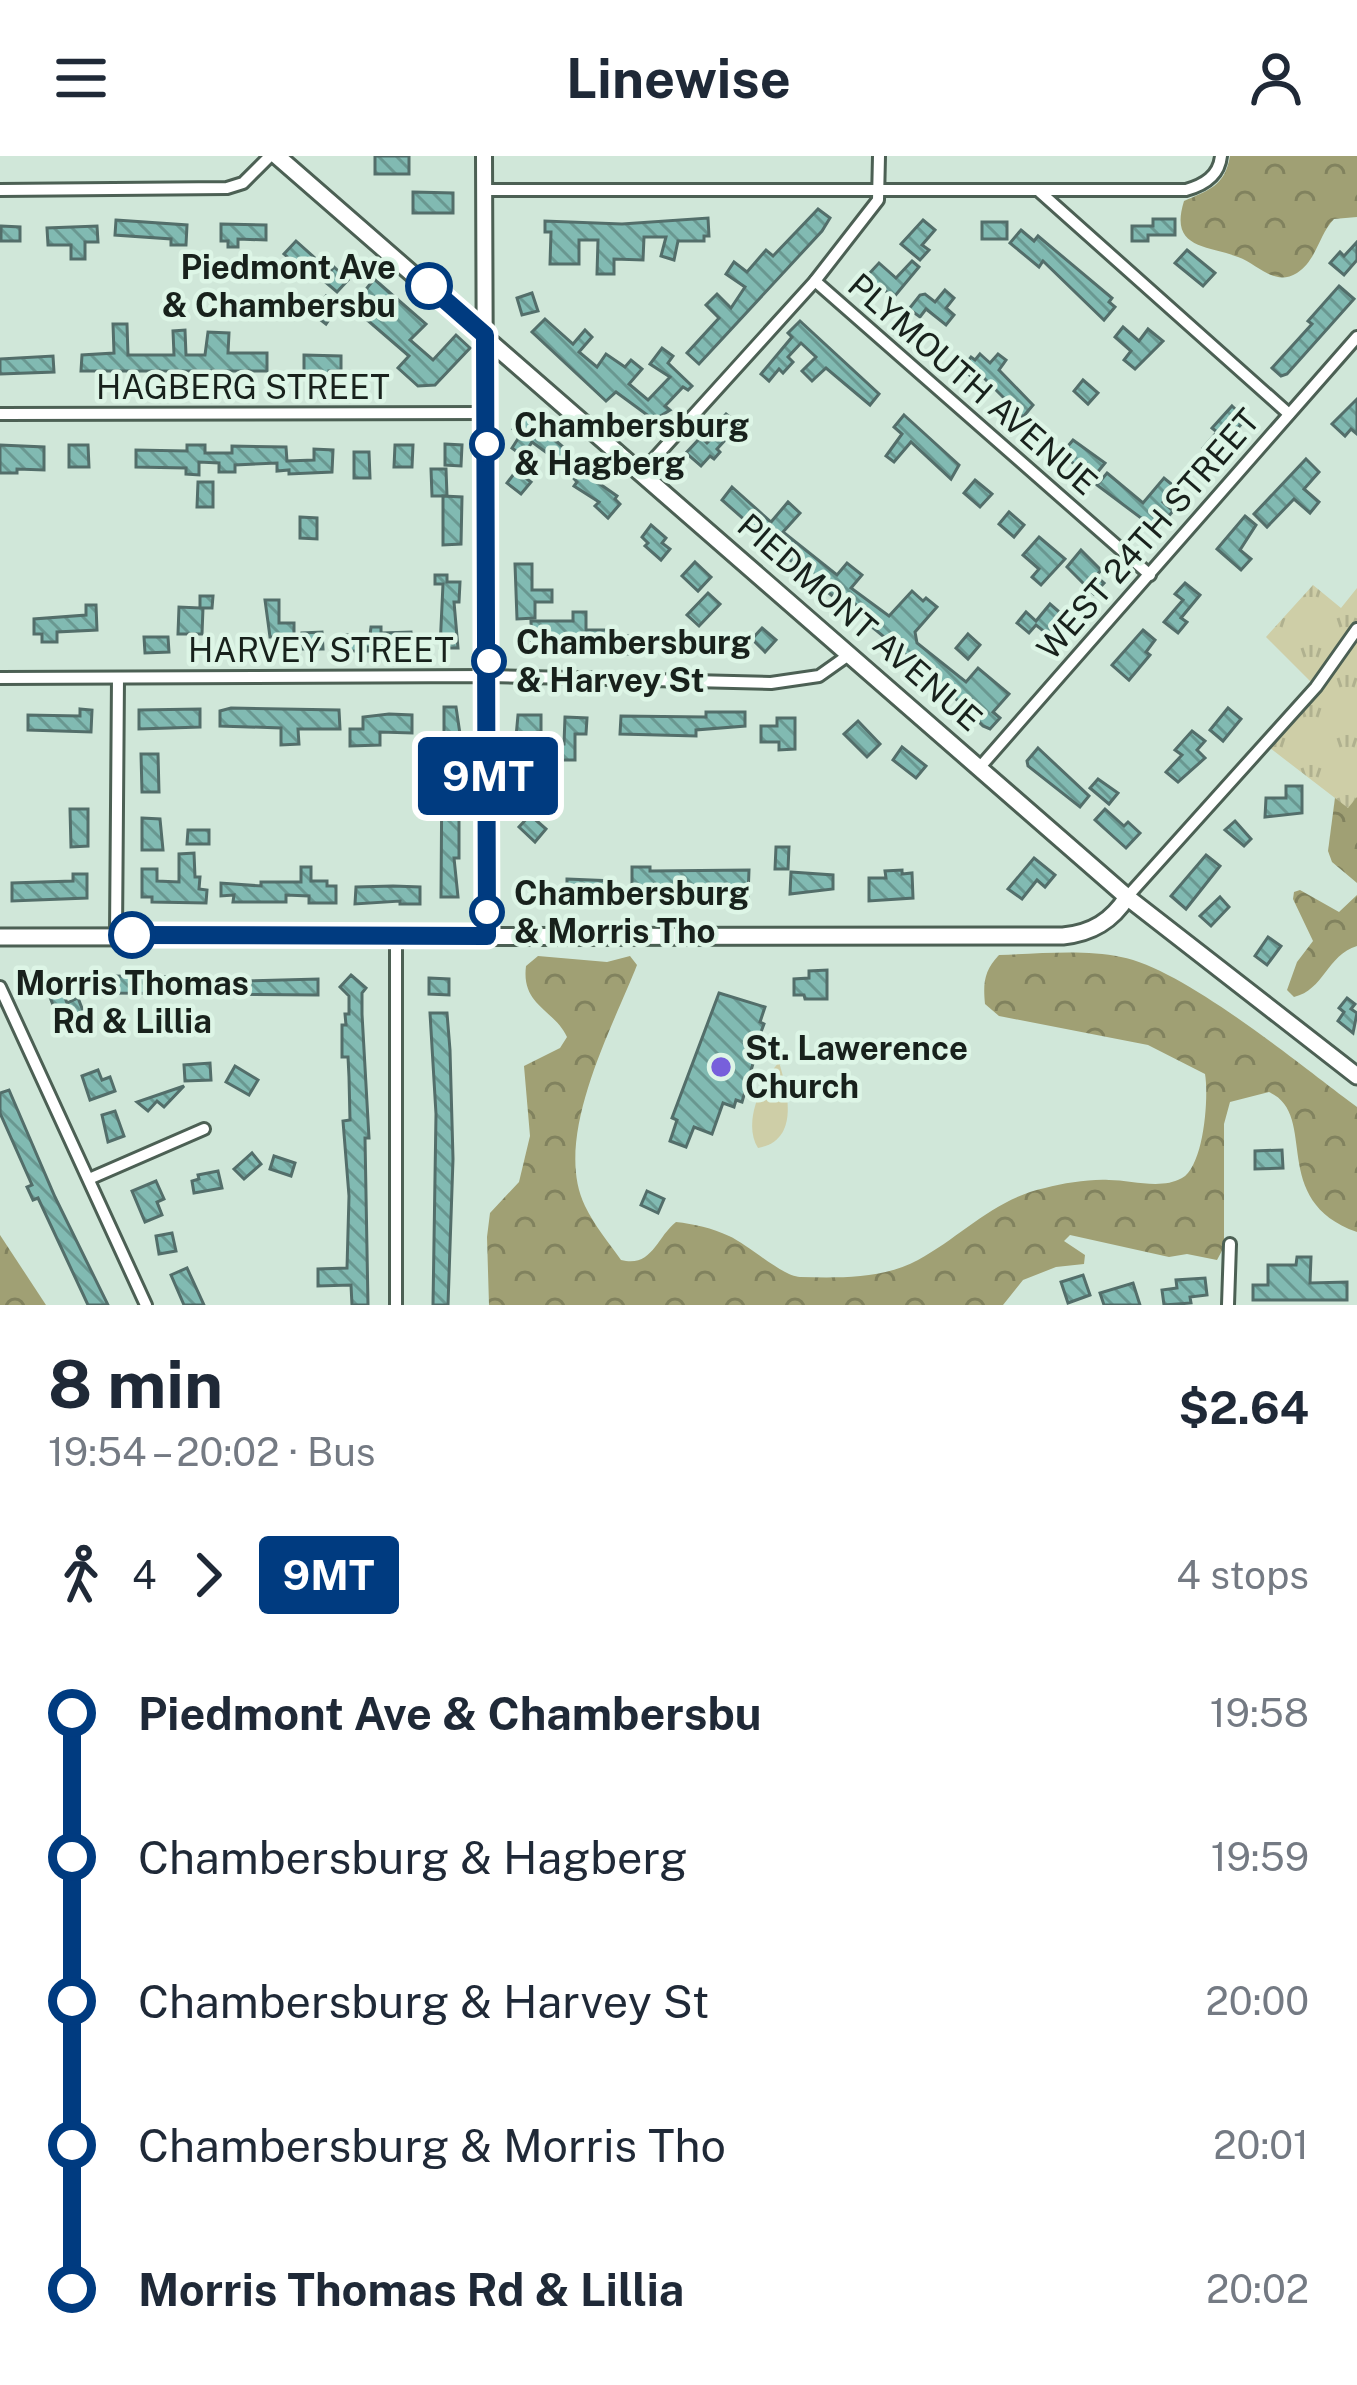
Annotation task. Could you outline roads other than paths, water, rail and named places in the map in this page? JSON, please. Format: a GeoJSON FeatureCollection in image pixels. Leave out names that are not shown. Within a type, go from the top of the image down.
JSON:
{"type":"FeatureCollection","features":[{"type":"Feature","properties":{"kind":"main road","name":"PIEDMONT AVENUE"},"geometry":{"type":"LineString","coordinates":[[274,156],[1126,897],[1357,1076]]}},
{"type":"Feature","properties":{"kind":"main road"},"geometry":{"type":"LineString","coordinates":[[0,937],[1064,936],[1103,923],[1126,897]]}},
{"type":"Feature","properties":{"kind":"street"},"geometry":{"type":"LineString","coordinates":[[0,190],[227,188],[243,183],[274,156]]}},
{"type":"Feature","properties":{"kind":"street"},"geometry":{"type":"LineString","coordinates":[[484,156],[487,936]]}},
{"type":"Feature","properties":{"kind":"street"},"geometry":{"type":"LineString","coordinates":[[642,472],[815,281],[878,200],[879,156]]}},
{"type":"Feature","properties":{"kind":"street"},"geometry":{"type":"LineString","coordinates":[[483,190],[1186,190],[1206,183],[1221,159]]}},
{"type":"Feature","properties":{"kind":"street"},"geometry":{"type":"LineString","coordinates":[[1039,191],[1289,413]]}},
{"type":"Feature","properties":{"kind":"street","name":"PLYMOUTH AVENUE"},"geometry":{"type":"LineString","coordinates":[[815,281],[1150,575]]}},
{"type":"Feature","properties":{"kind":"street","name":"WEST 24TH STREET"},"geometry":{"type":"LineString","coordinates":[[980,767],[1357,337]]}},
{"type":"Feature","properties":{"kind":"street","name":"HAGBERG STREET"},"geometry":{"type":"LineString","coordinates":[[0,414],[487,413]]}},
{"type":"Feature","properties":{"kind":"street"},"geometry":{"type":"LineString","coordinates":[[1126,897],[1316,687],[1357,628]]}},
{"type":"Feature","properties":{"kind":"street","name":"HARVEY STREET"},"geometry":{"type":"LineString","coordinates":[[0,678],[489,676],[771,683],[819,676],[850,654]]}},
{"type":"Feature","properties":{"kind":"street"},"geometry":{"type":"LineString","coordinates":[[116,935],[118,678]]}},
{"type":"Feature","properties":{"kind":"street"},"geometry":{"type":"LineString","coordinates":[[396,937],[396,1305]]}},
{"type":"Feature","properties":{"kind":"street"},"geometry":{"type":"LineString","coordinates":[[0,987],[146,1305]]}},
{"type":"Feature","properties":{"kind":"street"},"geometry":{"type":"LineString","coordinates":[[89,1179],[204,1130]]}},
{"type":"Feature","properties":{"kind":"street"},"geometry":{"type":"LineString","coordinates":[[1228,1305],[1230,1244]]}},
{"type":"Feature","properties":{"kind":"place","name":"Piedmont Ave & Chambersbu"},"geometry":{"type":"Point","coordinates":[429,286]}},
{"type":"Feature","properties":{"kind":"place","name":"Chambersburg & Hagberg"},"geometry":{"type":"Point","coordinates":[487,444]}},
{"type":"Feature","properties":{"kind":"place","name":"Chambersburg & Harvey St"},"geometry":{"type":"Point","coordinates":[489,661]}},
{"type":"Feature","properties":{"kind":"place","name":"Chambersburg & Morris Tho"},"geometry":{"type":"Point","coordinates":[487,912]}},
{"type":"Feature","properties":{"kind":"place","name":"Morris Thomas Rd & Lillia"},"geometry":{"type":"Point","coordinates":[132,935]}},
{"type":"Feature","properties":{"kind":"place","name":"St. Lawerence Church"},"geometry":{"type":"Point","coordinates":[721,1067]}}]}
